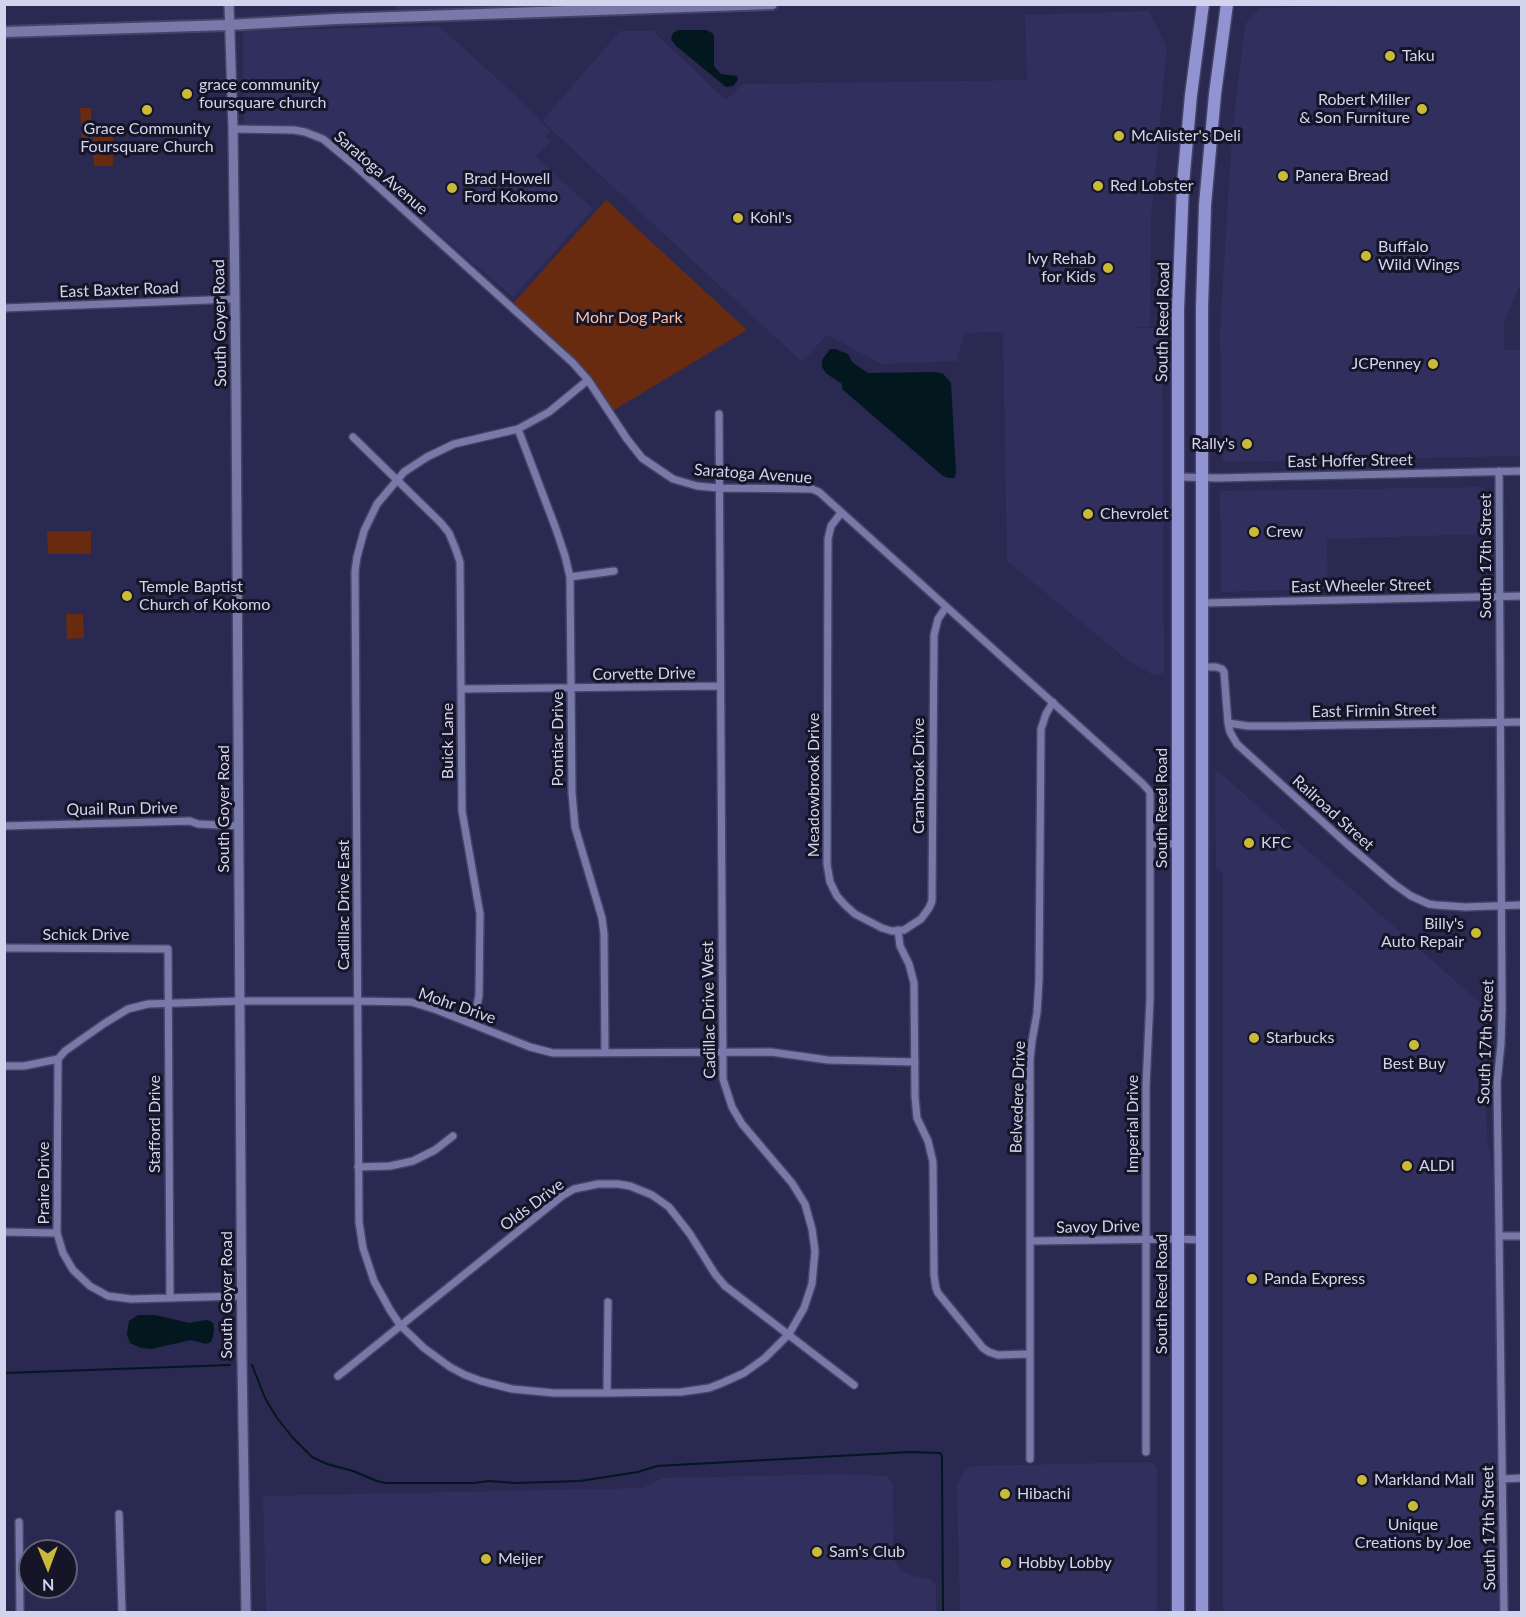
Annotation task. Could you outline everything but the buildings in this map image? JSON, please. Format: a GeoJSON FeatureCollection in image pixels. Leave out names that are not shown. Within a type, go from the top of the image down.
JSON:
{"type":"FeatureCollection","features":[{"type":"Feature","properties":{"kind":"main road"},"geometry":{"type":"LineString","coordinates":[[4,32],[772,4]]}},
{"type":"Feature","properties":{"kind":"main road","name":"South Reed Road"},"geometry":{"type":"LineString","coordinates":[[1178,1612],[1178,310],[1183,184],[1191,95],[1203,4]]}},
{"type":"Feature","properties":{"kind":"main road"},"geometry":{"type":"LineString","coordinates":[[1202,1612],[1202,308],[1205,205],[1215,94],[1227,4]]}},
{"type":"Feature","properties":{"kind":"street","name":"South Goyer Road"},"geometry":{"type":"LineString","coordinates":[[229,4],[233,129],[246,1612]]}},
{"type":"Feature","properties":{"kind":"street","name":"Saratoga Avenue"},"geometry":{"type":"LineString","coordinates":[[233,129],[294,130],[323,139],[573,363],[588,380],[642,458],[673,479],[697,486],[719,488],[812,489],[819,492],[1143,784],[1150,792],[1150,796]]}},
{"type":"Feature","properties":{"kind":"street","name":"East Baxter Road"},"geometry":{"type":"LineString","coordinates":[[4,308],[234,299]]}},
{"type":"Feature","properties":{"kind":"street","name":"Cadillac Drive East"},"geometry":{"type":"LineString","coordinates":[[588,380],[549,412],[519,429],[454,444],[427,456],[404,472],[397,480],[377,504],[364,531],[355,571],[359,1222],[363,1248],[374,1281],[400,1326],[450,1367],[481,1381],[512,1389],[607,1394]]}},
{"type":"Feature","properties":{"kind":"street","name":"Cadillac Drive West"},"geometry":{"type":"LineString","coordinates":[[607,1394],[681,1392],[708,1388],[744,1373],[765,1358],[789,1334],[804,1308],[812,1284],[815,1251],[805,1204],[792,1183],[742,1124],[732,1107],[723,1079],[719,414]]}},
{"type":"Feature","properties":{"kind":"street","name":"Pontiac Drive"},"geometry":{"type":"LineString","coordinates":[[519,429],[565,555],[570,577],[572,793],[575,826],[602,918],[605,1053]]}},
{"type":"Feature","properties":{"kind":"street","name":"Buick Lane"},"geometry":{"type":"LineString","coordinates":[[353,437],[441,523],[449,533],[460,562],[462,811],[480,914],[479,995],[472,1024]]}},
{"type":"Feature","properties":{"kind":"street","name":"South 17th Street"},"geometry":{"type":"LineString","coordinates":[[1499,471],[1502,1044],[1497,1083],[1504,1612]]}},
{"type":"Feature","properties":{"kind":"street","name":"East Hoffer Street"},"geometry":{"type":"LineString","coordinates":[[1179,477],[1521,471]]}},
{"type":"Feature","properties":{"kind":"street","name":"Meadowbrook Drive"},"geometry":{"type":"LineString","coordinates":[[841,513],[831,526],[828,539],[827,864],[830,882],[837,896],[850,910],[882,928],[898,930]]}},
{"type":"Feature","properties":{"kind":"street"},"geometry":{"type":"LineString","coordinates":[[570,577],[614,571]]}},
{"type":"Feature","properties":{"kind":"street","name":"East Wheeler Street"},"geometry":{"type":"LineString","coordinates":[[1202,603],[1521,596]]}},
{"type":"Feature","properties":{"kind":"street","name":"Cranbrook Drive"},"geometry":{"type":"LineString","coordinates":[[898,930],[904,930],[921,919],[932,901],[934,635],[938,619],[946,606]]}},
{"type":"Feature","properties":{"kind":"street"},"geometry":{"type":"LineString","coordinates":[[1202,667],[1216,667],[1224,672],[1228,723]]}},
{"type":"Feature","properties":{"kind":"street","name":"Corvette Drive"},"geometry":{"type":"LineString","coordinates":[[461,688],[720,686]]}},
{"type":"Feature","properties":{"kind":"street","name":"Belvedere Drive"},"geometry":{"type":"LineString","coordinates":[[1030,1459],[1030,1060],[1039,980],[1041,729],[1053,702]]}},
{"type":"Feature","properties":{"kind":"street","name":"East Firmin Street"},"geometry":{"type":"LineString","coordinates":[[1228,723],[1248,726],[1289,726],[1521,722]]}},
{"type":"Feature","properties":{"kind":"street","name":"Railroad Street"},"geometry":{"type":"LineString","coordinates":[[1228,723],[1237,744],[1347,844],[1411,896],[1436,905],[1465,907],[1521,905]]}},
{"type":"Feature","properties":{"kind":"street","name":"Imperial Drive"},"geometry":{"type":"LineString","coordinates":[[1146,1452],[1146,1086],[1150,999],[1150,796]]}},
{"type":"Feature","properties":{"kind":"street","name":"Quail Run Drive"},"geometry":{"type":"LineString","coordinates":[[4,826],[190,821],[198,824],[239,826]]}},
{"type":"Feature","properties":{"kind":"street"},"geometry":{"type":"LineString","coordinates":[[1150,844],[1178,844]]}},
{"type":"Feature","properties":{"kind":"street"},"geometry":{"type":"LineString","coordinates":[[898,930],[900,946],[909,964],[914,983],[915,1097],[917,1118],[928,1141],[933,1162],[934,1275],[938,1293],[983,1348],[998,1355],[1029,1354]]}},
{"type":"Feature","properties":{"kind":"street","name":"Schick Drive"},"geometry":{"type":"LineString","coordinates":[[4,948],[168,949]]}},
{"type":"Feature","properties":{"kind":"street","name":"Stafford Drive"},"geometry":{"type":"LineString","coordinates":[[168,949],[170,1298]]}},
{"type":"Feature","properties":{"kind":"street","name":"Mohr Drive"},"geometry":{"type":"LineString","coordinates":[[4,1066],[24,1066],[58,1059],[105,1023],[128,1009],[148,1004],[240,1001],[411,1002],[530,1047],[553,1053],[771,1052],[828,1060],[915,1062]]}},
{"type":"Feature","properties":{"kind":"street","name":"Praire Drive"},"geometry":{"type":"LineString","coordinates":[[58,1059],[57,1233],[63,1253],[73,1270],[90,1286],[108,1296],[131,1299],[242,1296]]}},
{"type":"Feature","properties":{"kind":"street"},"geometry":{"type":"LineString","coordinates":[[358,1167],[390,1166],[413,1161],[435,1150],[453,1136]]}},
{"type":"Feature","properties":{"kind":"street","name":"Olds Drive"},"geometry":{"type":"LineString","coordinates":[[338,1376],[562,1196],[582,1187],[618,1184],[652,1195],[669,1207],[725,1286],[854,1385]]}},
{"type":"Feature","properties":{"kind":"street"},"geometry":{"type":"LineString","coordinates":[[4,1232],[57,1233]]}},
{"type":"Feature","properties":{"kind":"street"},"geometry":{"type":"LineString","coordinates":[[1500,1236],[1521,1236]]}},
{"type":"Feature","properties":{"kind":"street","name":"Savoy Drive"},"geometry":{"type":"LineString","coordinates":[[1030,1241],[1202,1240]]}},
{"type":"Feature","properties":{"kind":"street"},"geometry":{"type":"LineString","coordinates":[[607,1394],[608,1302]]}},
{"type":"Feature","properties":{"kind":"street"},"geometry":{"type":"LineString","coordinates":[[1502,1479],[1521,1478]]}},
{"type":"Feature","properties":{"kind":"street"},"geometry":{"type":"LineString","coordinates":[[119,1514],[122,1612]]}},
{"type":"Feature","properties":{"kind":"street"},"geometry":{"type":"LineString","coordinates":[[20,1522],[20,1612]]}},
{"type":"Feature","properties":{"kind":"shaded area"},"geometry":{"type":"Polygon","coordinates":[[[392,5],[797,5],[406,17],[392,5]]]}},
{"type":"Feature","properties":{"kind":"shaded area"},"geometry":{"type":"Polygon","coordinates":[[[1521,5],[1521,282],[1504,323],[1504,350],[1521,350],[1521,456],[1222,462],[1220,330],[1232,135],[1245,24],[1260,8],[1521,5]]]}},
{"type":"Feature","properties":{"kind":"shaded area"},"geometry":{"type":"Polygon","coordinates":[[[1149,11],[1167,47],[1151,219],[1150,327],[1122,328],[1162,328],[1164,673],[1153,675],[1126,659],[1007,561],[1003,332],[964,333],[957,361],[882,364],[827,335],[802,362],[542,121],[620,31],[653,31],[726,100],[743,84],[1027,80],[1025,15],[1149,11]]]}},
{"type":"Feature","properties":{"kind":"shaded area"},"geometry":{"type":"Polygon","coordinates":[[[439,26],[514,94],[550,131],[545,136],[550,141],[536,157],[593,209],[513,297],[326,137],[302,128],[244,126],[243,31],[439,26]]]}},
{"type":"Feature","properties":{"kind":"shaded area"},"geometry":{"type":"Polygon","coordinates":[[[1485,487],[1486,534],[1327,539],[1328,589],[1221,592],[1220,491],[1485,487]]]}},
{"type":"Feature","properties":{"kind":"shaded area"},"geometry":{"type":"Polygon","coordinates":[[[1218,771],[1486,1008],[1487,1139],[1495,1179],[1499,1612],[1223,1612],[1223,874],[1216,867],[1215,773],[1218,771]]]}},
{"type":"Feature","properties":{"kind":"shaded area"},"geometry":{"type":"Polygon","coordinates":[[[1153,1462],[1157,1468],[1157,1612],[960,1612],[957,1485],[965,1469],[972,1466],[1153,1462]]]}},
{"type":"Feature","properties":{"kind":"shaded area"},"geometry":{"type":"Polygon","coordinates":[[[841,1474],[887,1476],[893,1484],[894,1560],[901,1570],[913,1576],[931,1579],[936,1586],[936,1612],[266,1612],[263,1496],[643,1488],[663,1478],[841,1474]]]}},
{"type":"Feature","properties":{"kind":"green space"},"geometry":{"type":"Polygon","coordinates":[[[80,108],[91,108],[92,147],[82,147],[80,108]]]}},
{"type":"Feature","properties":{"kind":"green space"},"geometry":{"type":"Polygon","coordinates":[[[93,136],[113,136],[113,166],[94,166],[93,136]]]}},
{"type":"Feature","properties":{"kind":"green space","name":"Mohr Dog Park"},"geometry":{"type":"Polygon","coordinates":[[[606,200],[747,330],[609,413],[588,380],[510,307],[606,200]]]}},
{"type":"Feature","properties":{"kind":"green space"},"geometry":{"type":"Polygon","coordinates":[[[47,531],[91,531],[91,554],[48,554],[47,531]]]}},
{"type":"Feature","properties":{"kind":"green space"},"geometry":{"type":"Polygon","coordinates":[[[66,614],[83,614],[84,638],[67,639],[66,614]]]}},
{"type":"Feature","properties":{"kind":"water"},"geometry":{"type":"Polygon","coordinates":[[[678,30],[706,30],[712,33],[714,36],[714,66],[721,74],[737,76],[738,80],[733,86],[726,87],[676,46],[671,39],[673,33],[678,30]]]}},
{"type":"Feature","properties":{"kind":"water"},"geometry":{"type":"Polygon","coordinates":[[[830,349],[848,354],[852,362],[868,373],[936,372],[943,374],[951,383],[956,473],[954,478],[943,476],[842,389],[842,384],[826,373],[822,367],[822,360],[830,349]]]}},
{"type":"Feature","properties":{"kind":"water"},"geometry":{"type":"Polygon","coordinates":[[[138,1315],[155,1315],[189,1323],[210,1321],[214,1328],[213,1337],[211,1342],[206,1344],[191,1340],[151,1349],[141,1348],[130,1343],[127,1334],[129,1321],[138,1315]]]}},
{"type":"Feature","properties":{"kind":"waterway"},"geometry":{"type":"LineString","coordinates":[[4,1373],[230,1365]]}},
{"type":"Feature","properties":{"kind":"waterway"},"geometry":{"type":"LineString","coordinates":[[252,1365],[265,1398],[277,1418],[312,1457],[386,1483],[580,1481],[638,1472],[657,1466],[911,1452],[940,1453],[942,1456],[943,1612]]}},
{"type":"Feature","properties":{"kind":"place","name":"Taku"},"geometry":{"type":"Point","coordinates":[1390,56]}},
{"type":"Feature","properties":{"kind":"place","name":"grace community foursquare church"},"geometry":{"type":"Point","coordinates":[187,94]}},
{"type":"Feature","properties":{"kind":"place","name":"Robert Miller & Son Furniture"},"geometry":{"type":"Point","coordinates":[1422,109]}},
{"type":"Feature","properties":{"kind":"place","name":"Grace Community Foursquare Church"},"geometry":{"type":"Point","coordinates":[147,110]}},
{"type":"Feature","properties":{"kind":"place","name":"McAlister's Deli"},"geometry":{"type":"Point","coordinates":[1119,136]}},
{"type":"Feature","properties":{"kind":"place","name":"Panera Bread"},"geometry":{"type":"Point","coordinates":[1283,176]}},
{"type":"Feature","properties":{"kind":"place","name":"Red Lobster"},"geometry":{"type":"Point","coordinates":[1098,186]}},
{"type":"Feature","properties":{"kind":"place","name":"Brad Howell Ford Kokomo"},"geometry":{"type":"Point","coordinates":[452,188]}},
{"type":"Feature","properties":{"kind":"place","name":"Kohl's"},"geometry":{"type":"Point","coordinates":[738,218]}},
{"type":"Feature","properties":{"kind":"place","name":"Buffalo Wild Wings"},"geometry":{"type":"Point","coordinates":[1366,256]}},
{"type":"Feature","properties":{"kind":"place","name":"Ivy Rehab for Kids"},"geometry":{"type":"Point","coordinates":[1108,268]}},
{"type":"Feature","properties":{"kind":"place","name":"JCPenney"},"geometry":{"type":"Point","coordinates":[1433,364]}},
{"type":"Feature","properties":{"kind":"place","name":"Rally's"},"geometry":{"type":"Point","coordinates":[1247,444]}},
{"type":"Feature","properties":{"kind":"place","name":"Chevrolet"},"geometry":{"type":"Point","coordinates":[1088,514]}},
{"type":"Feature","properties":{"kind":"place","name":"Crew"},"geometry":{"type":"Point","coordinates":[1254,532]}},
{"type":"Feature","properties":{"kind":"place","name":"Temple Baptist Church of Kokomo"},"geometry":{"type":"Point","coordinates":[127,596]}},
{"type":"Feature","properties":{"kind":"place","name":"KFC"},"geometry":{"type":"Point","coordinates":[1249,843]}},
{"type":"Feature","properties":{"kind":"place","name":"Billy's Auto Repair"},"geometry":{"type":"Point","coordinates":[1476,933]}},
{"type":"Feature","properties":{"kind":"place","name":"Starbucks"},"geometry":{"type":"Point","coordinates":[1254,1038]}},
{"type":"Feature","properties":{"kind":"place","name":"Best Buy"},"geometry":{"type":"Point","coordinates":[1414,1045]}},
{"type":"Feature","properties":{"kind":"place","name":"ALDI"},"geometry":{"type":"Point","coordinates":[1407,1166]}},
{"type":"Feature","properties":{"kind":"place","name":"Panda Express"},"geometry":{"type":"Point","coordinates":[1252,1279]}},
{"type":"Feature","properties":{"kind":"place","name":"Markland Mall"},"geometry":{"type":"Point","coordinates":[1362,1480]}},
{"type":"Feature","properties":{"kind":"place","name":"Hibachi"},"geometry":{"type":"Point","coordinates":[1005,1494]}},
{"type":"Feature","properties":{"kind":"place","name":"Unique Creations by Joe"},"geometry":{"type":"Point","coordinates":[1413,1506]}},
{"type":"Feature","properties":{"kind":"place","name":"Sam's Club"},"geometry":{"type":"Point","coordinates":[817,1552]}},
{"type":"Feature","properties":{"kind":"place","name":"Meijer"},"geometry":{"type":"Point","coordinates":[486,1559]}},
{"type":"Feature","properties":{"kind":"place","name":"Hobby Lobby"},"geometry":{"type":"Point","coordinates":[1006,1563]}}]}
